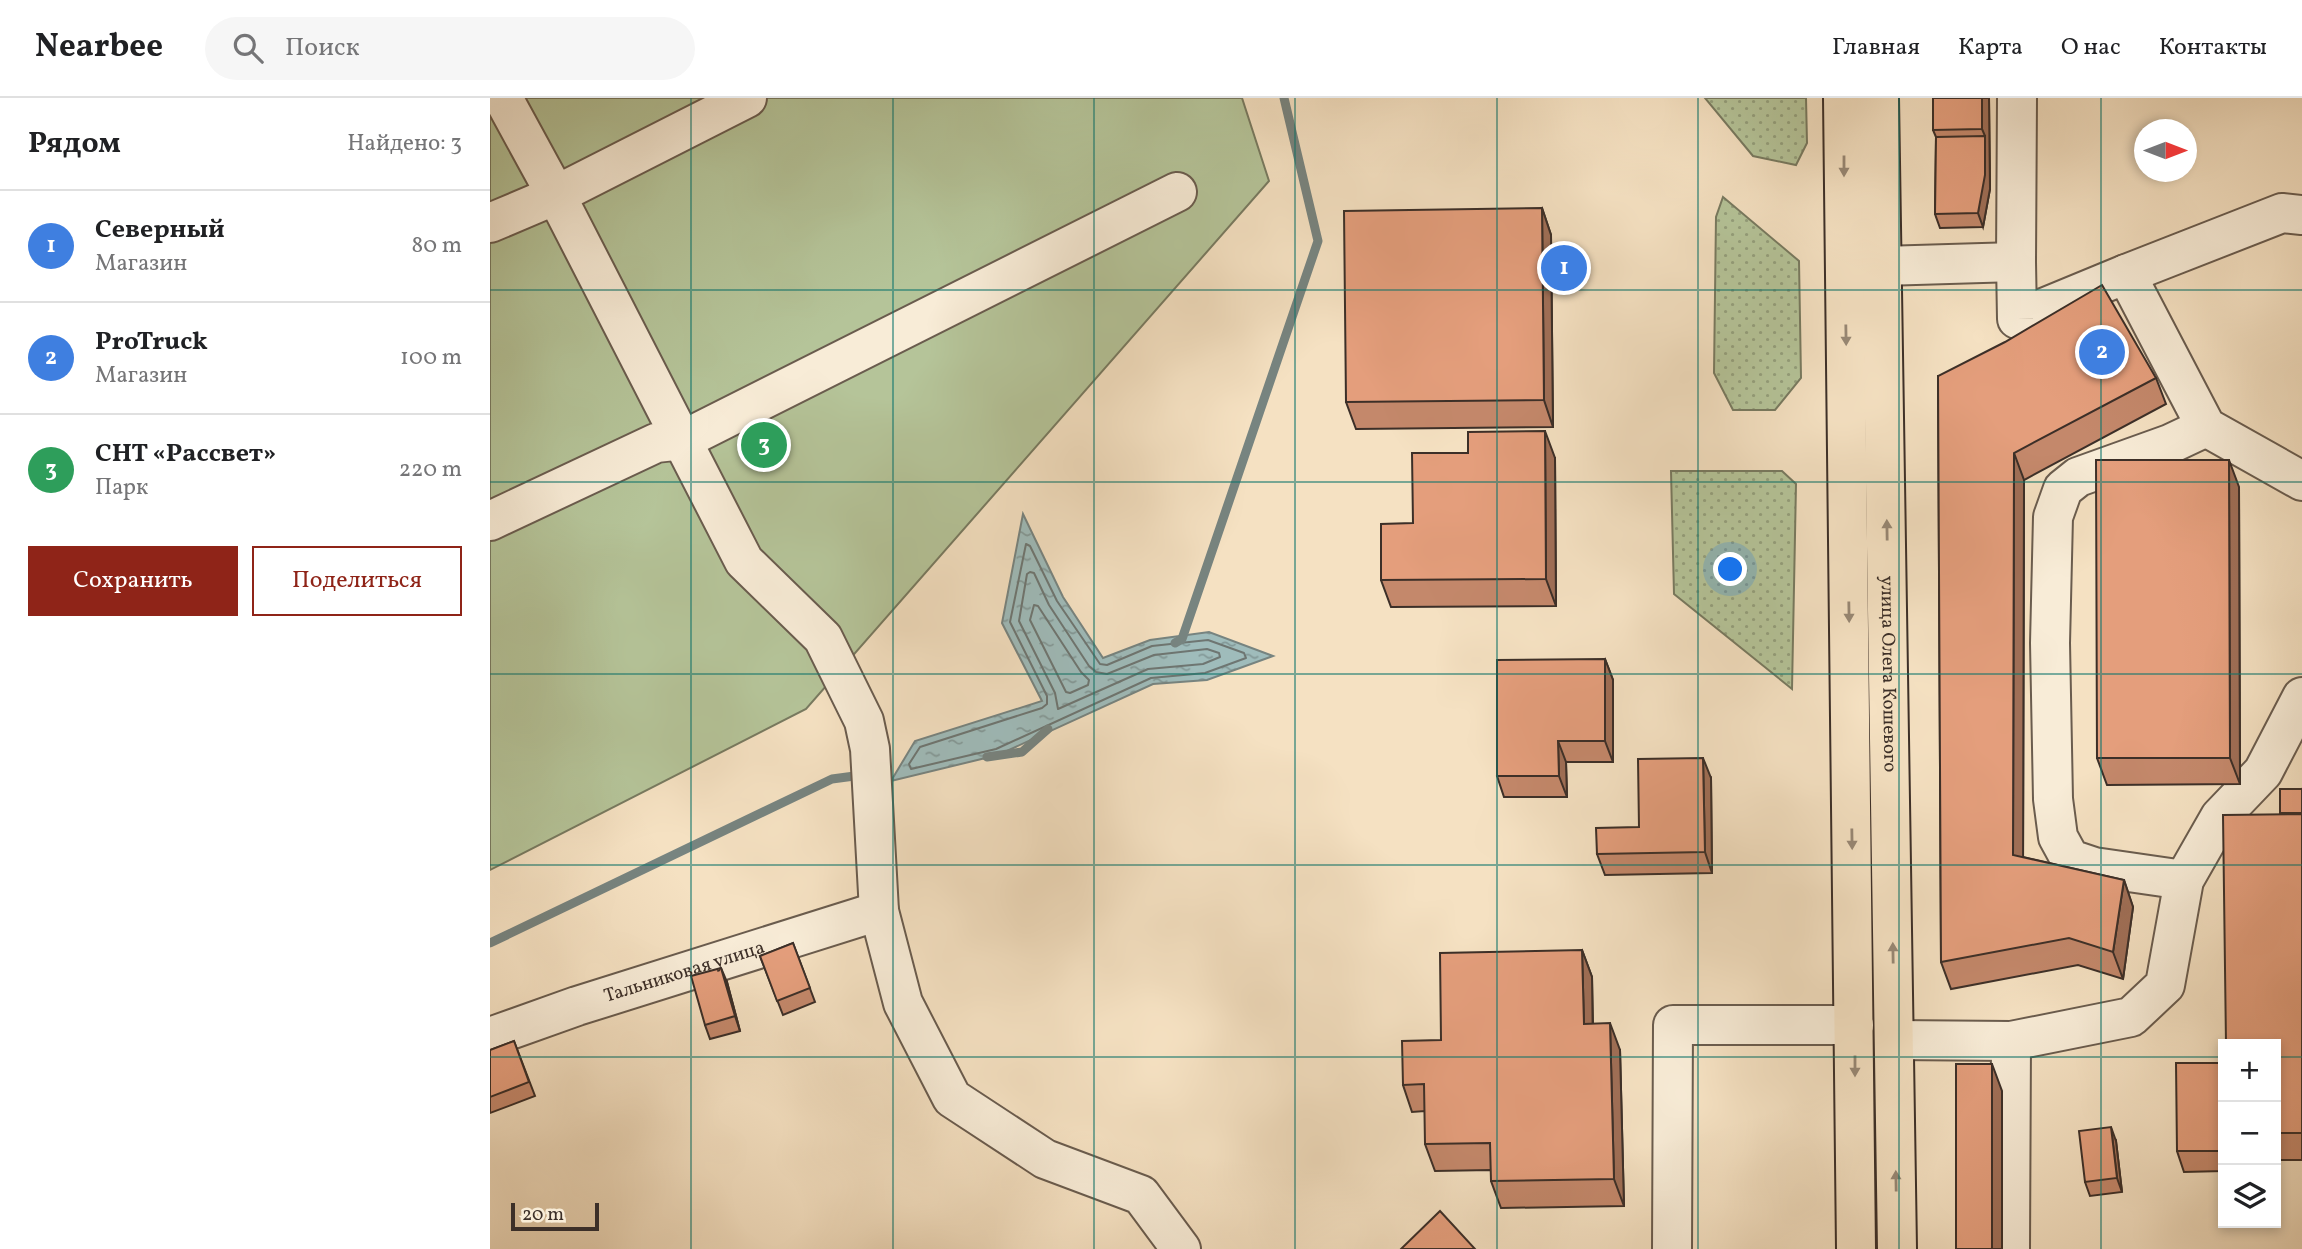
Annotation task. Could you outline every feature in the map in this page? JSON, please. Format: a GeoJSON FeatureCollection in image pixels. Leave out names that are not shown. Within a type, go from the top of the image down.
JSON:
{"type":"FeatureCollection","features":[{"type":"Feature","properties":{"kind":"main road","name":"улица Олега Кошевого"},"geometry":{"type":"LineString","coordinates":[[1843,98],[1856,1249]]}},
{"type":"Feature","properties":{"kind":"main road","name":"улица Олега Кошевого"},"geometry":{"type":"LineString","coordinates":[[1879,98],[1896,1249]]}},
{"type":"Feature","properties":{"kind":"main road"},"geometry":{"type":"LineString","coordinates":[[1844,267],[1882,267]]}},
{"type":"Feature","properties":{"kind":"street"},"geometry":{"type":"LineString","coordinates":[[503,98],[556,195],[744,561],[823,638],[864,721],[870,749],[879,911],[902,1003],[952,1098],[1045,1159],[1141,1195],[1181,1249]]}},
{"type":"Feature","properties":{"kind":"street"},"geometry":{"type":"LineString","coordinates":[[490,223],[556,195],[747,98]]}},
{"type":"Feature","properties":{"kind":"street"},"geometry":{"type":"LineString","coordinates":[[2017,98],[2017,319],[2282,213],[2302,215]]}},
{"type":"Feature","properties":{"kind":"street"},"geometry":{"type":"LineString","coordinates":[[490,521],[656,443],[683,440],[1177,191]]}},
{"type":"Feature","properties":{"kind":"street"},"geometry":{"type":"LineString","coordinates":[[1882,267],[2015,262]]}},
{"type":"Feature","properties":{"kind":"street"},"geometry":{"type":"LineString","coordinates":[[2126,274],[2206,428],[2302,481]]}},
{"type":"Feature","properties":{"kind":"street"},"geometry":{"type":"LineString","coordinates":[[2184,880],[2094,867],[2070,859],[2058,837],[2053,799],[2050,643],[2053,517],[2063,489],[2078,477],[2206,428]]}},
{"type":"Feature","properties":{"kind":"street"},"geometry":{"type":"LineString","coordinates":[[1895,1040],[2011,1041],[2131,1017],[2165,985],[2184,880],[2220,817],[2263,772],[2302,697]]}},
{"type":"Feature","properties":{"kind":"street","name":"Тальниковая улица"},"geometry":{"type":"LineString","coordinates":[[490,1037],[577,1006],[879,911]]}},
{"type":"Feature","properties":{"kind":"street"},"geometry":{"type":"LineString","coordinates":[[1672,1249],[1673,1025],[1854,1025]]}},
{"type":"Feature","properties":{"kind":"street"},"geometry":{"type":"LineString","coordinates":[[2010,1249],[2011,1041]]}},
{"type":"Feature","properties":{"kind":"green space"},"geometry":{"type":"Polygon","coordinates":[[[490,98],[1242,98],[1269,181],[806,709],[490,870],[490,98]]]}},
{"type":"Feature","properties":{"kind":"green space"},"geometry":{"type":"Polygon","coordinates":[[[1705,98],[1806,98],[1807,143],[1796,165],[1753,156],[1705,98]]]}},
{"type":"Feature","properties":{"kind":"green space"},"geometry":{"type":"Polygon","coordinates":[[[1723,197],[1799,261],[1801,378],[1775,410],[1733,410],[1714,373],[1716,217],[1723,197]]]}},
{"type":"Feature","properties":{"kind":"green space"},"geometry":{"type":"Polygon","coordinates":[[[1671,471],[1782,471],[1796,484],[1792,689],[1674,594],[1671,471]]]}},
{"type":"Feature","properties":{"kind":"water"},"geometry":{"type":"Polygon","coordinates":[[[1023,514],[1063,597],[1103,658],[1150,640],[1209,632],[1273,656],[1207,680],[1153,684],[998,755],[891,781],[915,741],[1042,701],[1002,623],[1023,514]]]}},
{"type":"Feature","properties":{"kind":"building"},"geometry":{"type":"Polygon","coordinates":[[[1933,98],[1982,98],[1982,129],[1933,130],[1933,98]]]}},
{"type":"Feature","properties":{"kind":"building"},"geometry":{"type":"Polygon","coordinates":[[[1985,136],[1985,175],[1978,213],[1935,214],[1936,137],[1985,136]]]}},
{"type":"Feature","properties":{"kind":"building"},"geometry":{"type":"Polygon","coordinates":[[[1542,208],[1544,400],[1346,402],[1344,211],[1542,208]]]}},
{"type":"Feature","properties":{"kind":"building"},"geometry":{"type":"Polygon","coordinates":[[[2102,285],[2156,378],[2014,453],[2013,855],[2124,880],[2113,952],[2069,938],[1941,962],[1938,376],[2005,342],[2102,285]]]}},
{"type":"Feature","properties":{"kind":"building"},"geometry":{"type":"Polygon","coordinates":[[[1545,431],[1546,579],[1381,580],[1381,524],[1413,523],[1412,453],[1468,453],[1468,432],[1545,431]]]}},
{"type":"Feature","properties":{"kind":"building"},"geometry":{"type":"Polygon","coordinates":[[[2096,460],[2229,460],[2230,758],[2097,758],[2096,460]]]}},
{"type":"Feature","properties":{"kind":"building"},"geometry":{"type":"Polygon","coordinates":[[[1605,659],[1605,741],[1558,741],[1559,776],[1497,776],[1497,660],[1605,659]]]}},
{"type":"Feature","properties":{"kind":"building"},"geometry":{"type":"Polygon","coordinates":[[[1703,758],[1705,852],[1597,854],[1596,828],[1639,827],[1638,759],[1703,758]]]}},
{"type":"Feature","properties":{"kind":"building"},"geometry":{"type":"Polygon","coordinates":[[[2280,789],[2302,789],[2302,813],[2280,813],[2280,789]]]}},
{"type":"Feature","properties":{"kind":"building"},"geometry":{"type":"Polygon","coordinates":[[[2302,814],[2302,1133],[2281,1133],[2281,1039],[2226,1039],[2223,815],[2302,814]]]}},
{"type":"Feature","properties":{"kind":"building"},"geometry":{"type":"Polygon","coordinates":[[[793,943],[810,988],[777,1001],[760,956],[793,943]]]}},
{"type":"Feature","properties":{"kind":"building"},"geometry":{"type":"Polygon","coordinates":[[[1582,950],[1584,1024],[1610,1023],[1614,1179],[1491,1181],[1490,1143],[1425,1144],[1424,1084],[1403,1085],[1402,1041],[1441,1040],[1440,953],[1582,950]]]}},
{"type":"Feature","properties":{"kind":"building"},"geometry":{"type":"Polygon","coordinates":[[[721,968],[735,1016],[705,1025],[691,976],[721,968]]]}},
{"type":"Feature","properties":{"kind":"building"},"geometry":{"type":"Polygon","coordinates":[[[514,1041],[529,1082],[490,1097],[490,1050],[514,1041]]]}},
{"type":"Feature","properties":{"kind":"building"},"geometry":{"type":"Polygon","coordinates":[[[2176,1063],[2218,1063],[2218,1151],[2177,1151],[2176,1063]]]}},
{"type":"Feature","properties":{"kind":"building"},"geometry":{"type":"Polygon","coordinates":[[[1956,1064],[1992,1064],[1992,1249],[1956,1249],[1956,1064]]]}},
{"type":"Feature","properties":{"kind":"building"},"geometry":{"type":"Polygon","coordinates":[[[2111,1127],[2117,1178],[2085,1182],[2079,1131],[2111,1127]]]}},
{"type":"Feature","properties":{"kind":"building"},"geometry":{"type":"Polygon","coordinates":[[[1440,1211],[1475,1249],[1401,1249],[1440,1211]]]}},
{"type":"Feature","properties":{"kind":"waterway"},"geometry":{"type":"LineString","coordinates":[[1175,643],[1182,639],[1318,241],[1284,98]]}},
{"type":"Feature","properties":{"kind":"waterway"},"geometry":{"type":"LineString","coordinates":[[987,757],[1022,752],[1048,729]]}},
{"type":"Feature","properties":{"kind":"waterway"},"geometry":{"type":"LineString","coordinates":[[490,943],[832,779],[862,775]]}},
{"type":"Feature","properties":{"kind":"place","name":"Северный"},"geometry":{"type":"Point","coordinates":[1564,268]}},
{"type":"Feature","properties":{"kind":"place","name":"ProTruck"},"geometry":{"type":"Point","coordinates":[2102,352]}},
{"type":"Feature","properties":{"kind":"place","name":"СНТ «Рассвет»"},"geometry":{"type":"Point","coordinates":[764,445]}}]}
